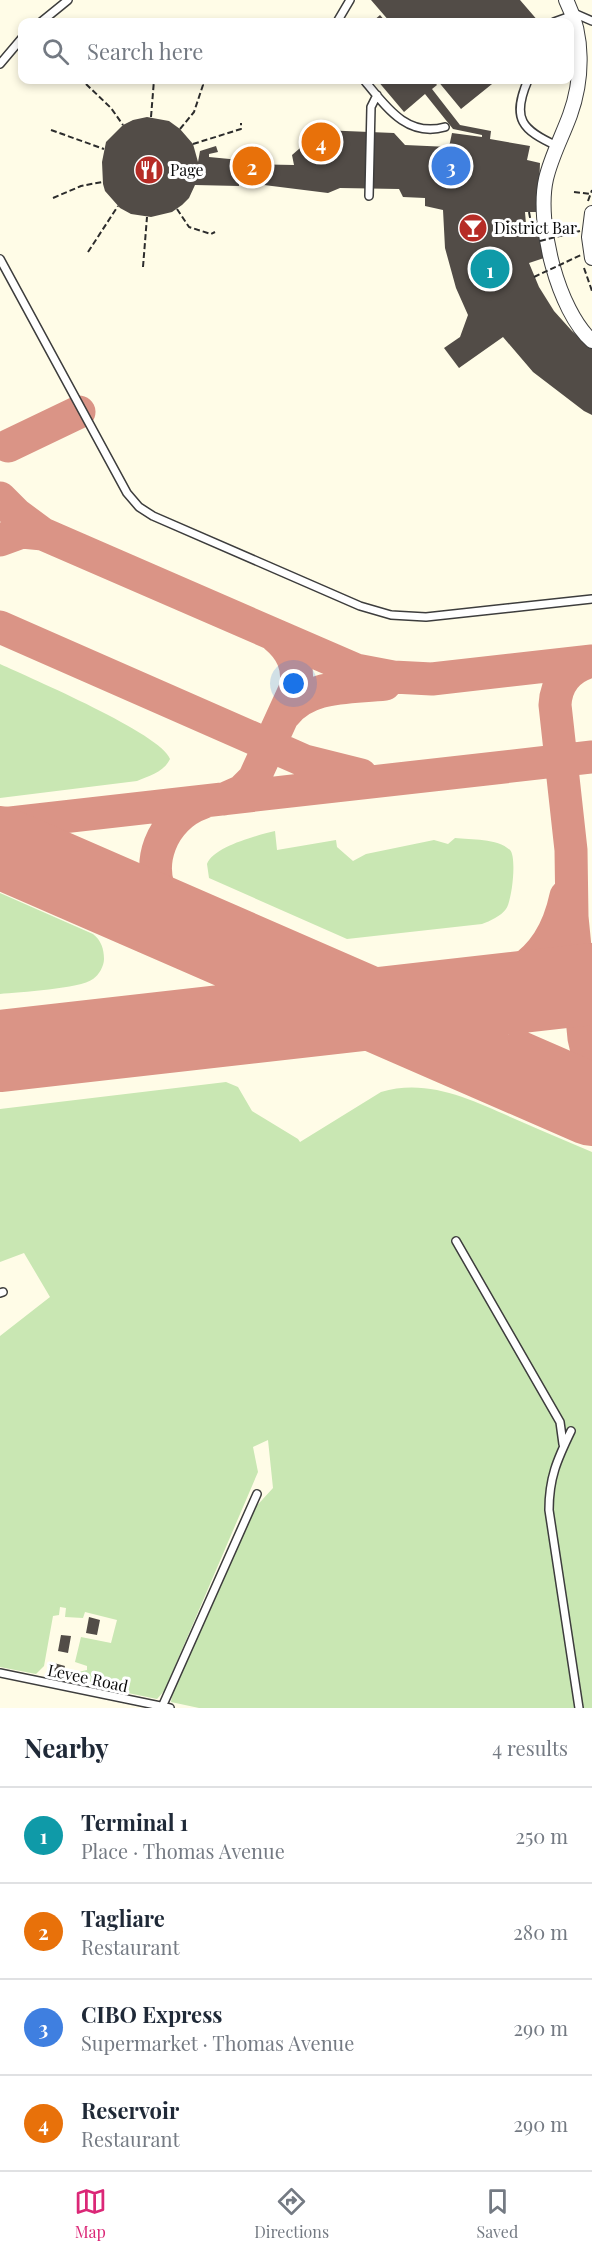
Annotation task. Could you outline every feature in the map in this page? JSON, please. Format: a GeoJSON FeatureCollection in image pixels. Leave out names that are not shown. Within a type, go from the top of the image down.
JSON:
{"type":"FeatureCollection","features":[{"type":"Feature","properties":{"kind":"street"},"geometry":{"type":"LineString","coordinates":[[566,0],[573,18]]}},
{"type":"Feature","properties":{"kind":"street"},"geometry":{"type":"LineString","coordinates":[[574,23],[578,38],[575,56],[576,95],[546,182],[545,217],[550,253],[558,284],[575,321],[592,341]]}},
{"type":"Feature","properties":{"kind":"street"},"geometry":{"type":"LineString","coordinates":[[587,256],[592,213]]}},
{"type":"Feature","properties":{"kind":"lane"},"geometry":{"type":"LineString","coordinates":[[46,18],[68,0]]}},
{"type":"Feature","properties":{"kind":"lane"},"geometry":{"type":"LineString","coordinates":[[339,18],[350,0]]}},
{"type":"Feature","properties":{"kind":"lane"},"geometry":{"type":"LineString","coordinates":[[564,18],[572,15],[584,16],[592,21]]}},
{"type":"Feature","properties":{"kind":"lane"},"geometry":{"type":"LineString","coordinates":[[0,64],[18,43]]}},
{"type":"Feature","properties":{"kind":"lane"},"geometry":{"type":"LineString","coordinates":[[367,84],[395,117],[435,130],[445,127]]}},
{"type":"Feature","properties":{"kind":"lane"},"geometry":{"type":"LineString","coordinates":[[527,84],[521,107],[522,121],[531,134],[557,146]]}},
{"type":"Feature","properties":{"kind":"lane"},"geometry":{"type":"LineString","coordinates":[[369,196],[371,107],[376,95]]}},
{"type":"Feature","properties":{"kind":"lane"},"geometry":{"type":"LineString","coordinates":[[0,259],[127,493],[139,507],[153,516],[360,606],[391,615],[437,616],[592,598]]}},
{"type":"Feature","properties":{"kind":"lane"},"geometry":{"type":"LineString","coordinates":[[456,1241],[560,1422],[563,1436],[562,1449]]}},
{"type":"Feature","properties":{"kind":"lane"},"geometry":{"type":"LineString","coordinates":[[571,1431],[551,1479],[549,1510],[579,1708]]}},
{"type":"Feature","properties":{"kind":"lane"},"geometry":{"type":"LineString","coordinates":[[166,1707],[257,1494]]}},
{"type":"Feature","properties":{"kind":"lane","name":"Levee Road"},"geometry":{"type":"LineString","coordinates":[[0,1673],[166,1707]]}},
{"type":"Feature","properties":{"kind":"path"},"geometry":{"type":"LineString","coordinates":[[86,84],[111,108],[123,125]]}},
{"type":"Feature","properties":{"kind":"path"},"geometry":{"type":"LineString","coordinates":[[152,117],[154,84]]}},
{"type":"Feature","properties":{"kind":"path"},"geometry":{"type":"LineString","coordinates":[[180,129],[194,112],[202,84]]}},
{"type":"Feature","properties":{"kind":"path"},"geometry":{"type":"LineString","coordinates":[[193,144],[241,129],[241,123]]}},
{"type":"Feature","properties":{"kind":"path"},"geometry":{"type":"LineString","coordinates":[[51,130],[104,149]]}},
{"type":"Feature","properties":{"kind":"path"},"geometry":{"type":"LineString","coordinates":[[53,198],[81,186],[102,182]]}},
{"type":"Feature","properties":{"kind":"path"},"geometry":{"type":"LineString","coordinates":[[574,192],[590,194]]}},
{"type":"Feature","properties":{"kind":"path"},"geometry":{"type":"LineString","coordinates":[[88,252],[118,206]]}},
{"type":"Feature","properties":{"kind":"path"},"geometry":{"type":"LineString","coordinates":[[177,208],[189,227],[211,234],[215,232]]}},
{"type":"Feature","properties":{"kind":"path"},"geometry":{"type":"LineString","coordinates":[[529,212],[531,223]]}},
{"type":"Feature","properties":{"kind":"path"},"geometry":{"type":"LineString","coordinates":[[143,267],[147,217]]}},
{"type":"Feature","properties":{"kind":"path"},"geometry":{"type":"LineString","coordinates":[[540,241],[580,231]]}},
{"type":"Feature","properties":{"kind":"path"},"geometry":{"type":"LineString","coordinates":[[534,277],[587,256]]}},
{"type":"Feature","properties":{"kind":"green space"},"geometry":{"type":"Polygon","coordinates":[[[0,664],[121,722],[162,748],[170,759],[160,770],[137,781],[0,798],[0,664]]]}},
{"type":"Feature","properties":{"kind":"green space"},"geometry":{"type":"Polygon","coordinates":[[[275,831],[277,850],[336,840],[337,847],[353,861],[366,854],[434,840],[448,844],[455,838],[498,843],[505,846],[512,854],[513,879],[508,904],[501,914],[482,924],[347,939],[209,878],[207,864],[218,852],[258,835],[275,831]]]}},
{"type":"Feature","properties":{"kind":"green space"},"geometry":{"type":"Polygon","coordinates":[[[0,893],[96,936],[104,955],[103,965],[97,975],[93,979],[76,985],[0,994],[0,893]]]}},
{"type":"Feature","properties":{"kind":"green space"},"geometry":{"type":"Polygon","coordinates":[[[226,1082],[238,1087],[252,1111],[300,1142],[381,1092],[398,1088],[416,1088],[433,1089],[466,1098],[592,1152],[592,1708],[199,1708],[171,1702],[173,1690],[250,1513],[273,1488],[268,1440],[253,1447],[258,1472],[165,1690],[157,1699],[75,1682],[78,1672],[87,1670],[87,1666],[75,1662],[81,1637],[111,1643],[117,1620],[85,1612],[83,1618],[65,1617],[66,1608],[60,1607],[59,1615],[53,1616],[44,1666],[36,1674],[0,1667],[0,1336],[50,1297],[24,1253],[0,1262],[0,1109],[226,1082]]]}},
{"type":"Feature","properties":{"kind":"building"},"geometry":{"type":"Polygon","coordinates":[[[371,0],[520,0],[536,18],[387,18],[371,0]]]}},
{"type":"Feature","properties":{"kind":"building"},"geometry":{"type":"Polygon","coordinates":[[[380,84],[436,84],[432,89],[460,125],[491,131],[490,139],[530,146],[527,160],[540,163],[538,212],[525,212],[526,224],[539,222],[540,226],[537,227],[543,251],[547,257],[529,263],[539,287],[554,311],[592,348],[592,415],[533,372],[503,337],[459,368],[444,348],[460,337],[468,315],[456,288],[445,248],[443,210],[425,206],[425,198],[403,197],[399,189],[340,188],[328,193],[239,182],[239,186],[195,185],[189,198],[182,205],[172,212],[151,217],[131,214],[120,208],[105,191],[103,184],[102,162],[106,142],[123,125],[147,117],[169,121],[180,129],[193,144],[198,162],[200,151],[216,146],[218,152],[209,154],[209,157],[240,160],[241,164],[294,165],[292,155],[321,130],[394,133],[405,145],[449,147],[452,133],[482,137],[482,135],[453,129],[425,94],[404,112],[380,84]]]}},
{"type":"Feature","properties":{"kind":"building"},"geometry":{"type":"Polygon","coordinates":[[[440,84],[492,84],[461,109],[440,84]]]}},
{"type":"Feature","properties":{"kind":"building"},"geometry":{"type":"Polygon","coordinates":[[[89,1617],[100,1620],[97,1635],[86,1633],[89,1617]]]}},
{"type":"Feature","properties":{"kind":"building"},"geometry":{"type":"Polygon","coordinates":[[[61,1635],[71,1636],[68,1653],[58,1651],[61,1635]]]}},
{"type":"Feature","properties":{"kind":"building"},"geometry":{"type":"Polygon","coordinates":[[[54,1663],[65,1666],[62,1676],[52,1673],[54,1663]]]}},
{"type":"Feature","properties":{"kind":"taxiway"},"geometry":{"type":"LineString","coordinates":[[8,446],[79,412]]}},
{"type":"Feature","properties":{"kind":"taxiway"},"geometry":{"type":"LineString","coordinates":[[0,498],[16,514],[43,534],[356,670],[393,677],[432,679],[592,661]]}},
{"type":"Feature","properties":{"kind":"taxiway"},"geometry":{"type":"LineString","coordinates":[[0,540],[22,532],[43,534]]}},
{"type":"Feature","properties":{"kind":"taxiway"},"geometry":{"type":"LineString","coordinates":[[0,627],[305,761],[361,775]]}},
{"type":"Feature","properties":{"kind":"taxiway"},"geometry":{"type":"LineString","coordinates":[[224,799],[242,791],[254,779],[296,687],[297,679],[293,659],[286,647],[275,636]]}},
{"type":"Feature","properties":{"kind":"taxiway"},"geometry":{"type":"LineString","coordinates":[[589,662],[575,668],[561,683],[555,705],[571,850],[572,917],[584,1038],[592,1073]]}},
{"type":"Feature","properties":{"kind":"taxiway"},"geometry":{"type":"LineString","coordinates":[[285,714],[294,704],[318,692],[344,687],[385,684]]}},
{"type":"Feature","properties":{"kind":"taxiway"},"geometry":{"type":"LineString","coordinates":[[0,824],[592,757]]}},
{"type":"Feature","properties":{"kind":"taxiway"},"geometry":{"type":"LineString","coordinates":[[201,934],[182,920],[166,903],[159,889],[156,859],[160,844],[176,819],[202,803]]}},
{"type":"Feature","properties":{"kind":"taxiway"},"geometry":{"type":"LineString","coordinates":[[435,1001],[502,981],[520,971],[548,942],[559,921],[566,896]]}},
{"type":"Feature","properties":{"kind":"runway"},"geometry":{"type":"LineString","coordinates":[[0,847],[592,1105]]}},
{"type":"Feature","properties":{"kind":"runway"},"geometry":{"type":"LineString","coordinates":[[0,1051],[592,984]]}},
{"type":"Feature","properties":{"kind":"place","name":"Reservoir"},"geometry":{"type":"Point","coordinates":[321,142]}},
{"type":"Feature","properties":{"kind":"place","name":"Tagliare"},"geometry":{"type":"Point","coordinates":[252,166]}},
{"type":"Feature","properties":{"kind":"place","name":"CIBO Express"},"geometry":{"type":"Point","coordinates":[451,166]}},
{"type":"Feature","properties":{"kind":"place","name":"Page"},"geometry":{"type":"Point","coordinates":[149,170]}},
{"type":"Feature","properties":{"kind":"place","name":"District Bar"},"geometry":{"type":"Point","coordinates":[473,228]}},
{"type":"Feature","properties":{"kind":"place","name":"Terminal 1"},"geometry":{"type":"Point","coordinates":[490,269]}}]}
